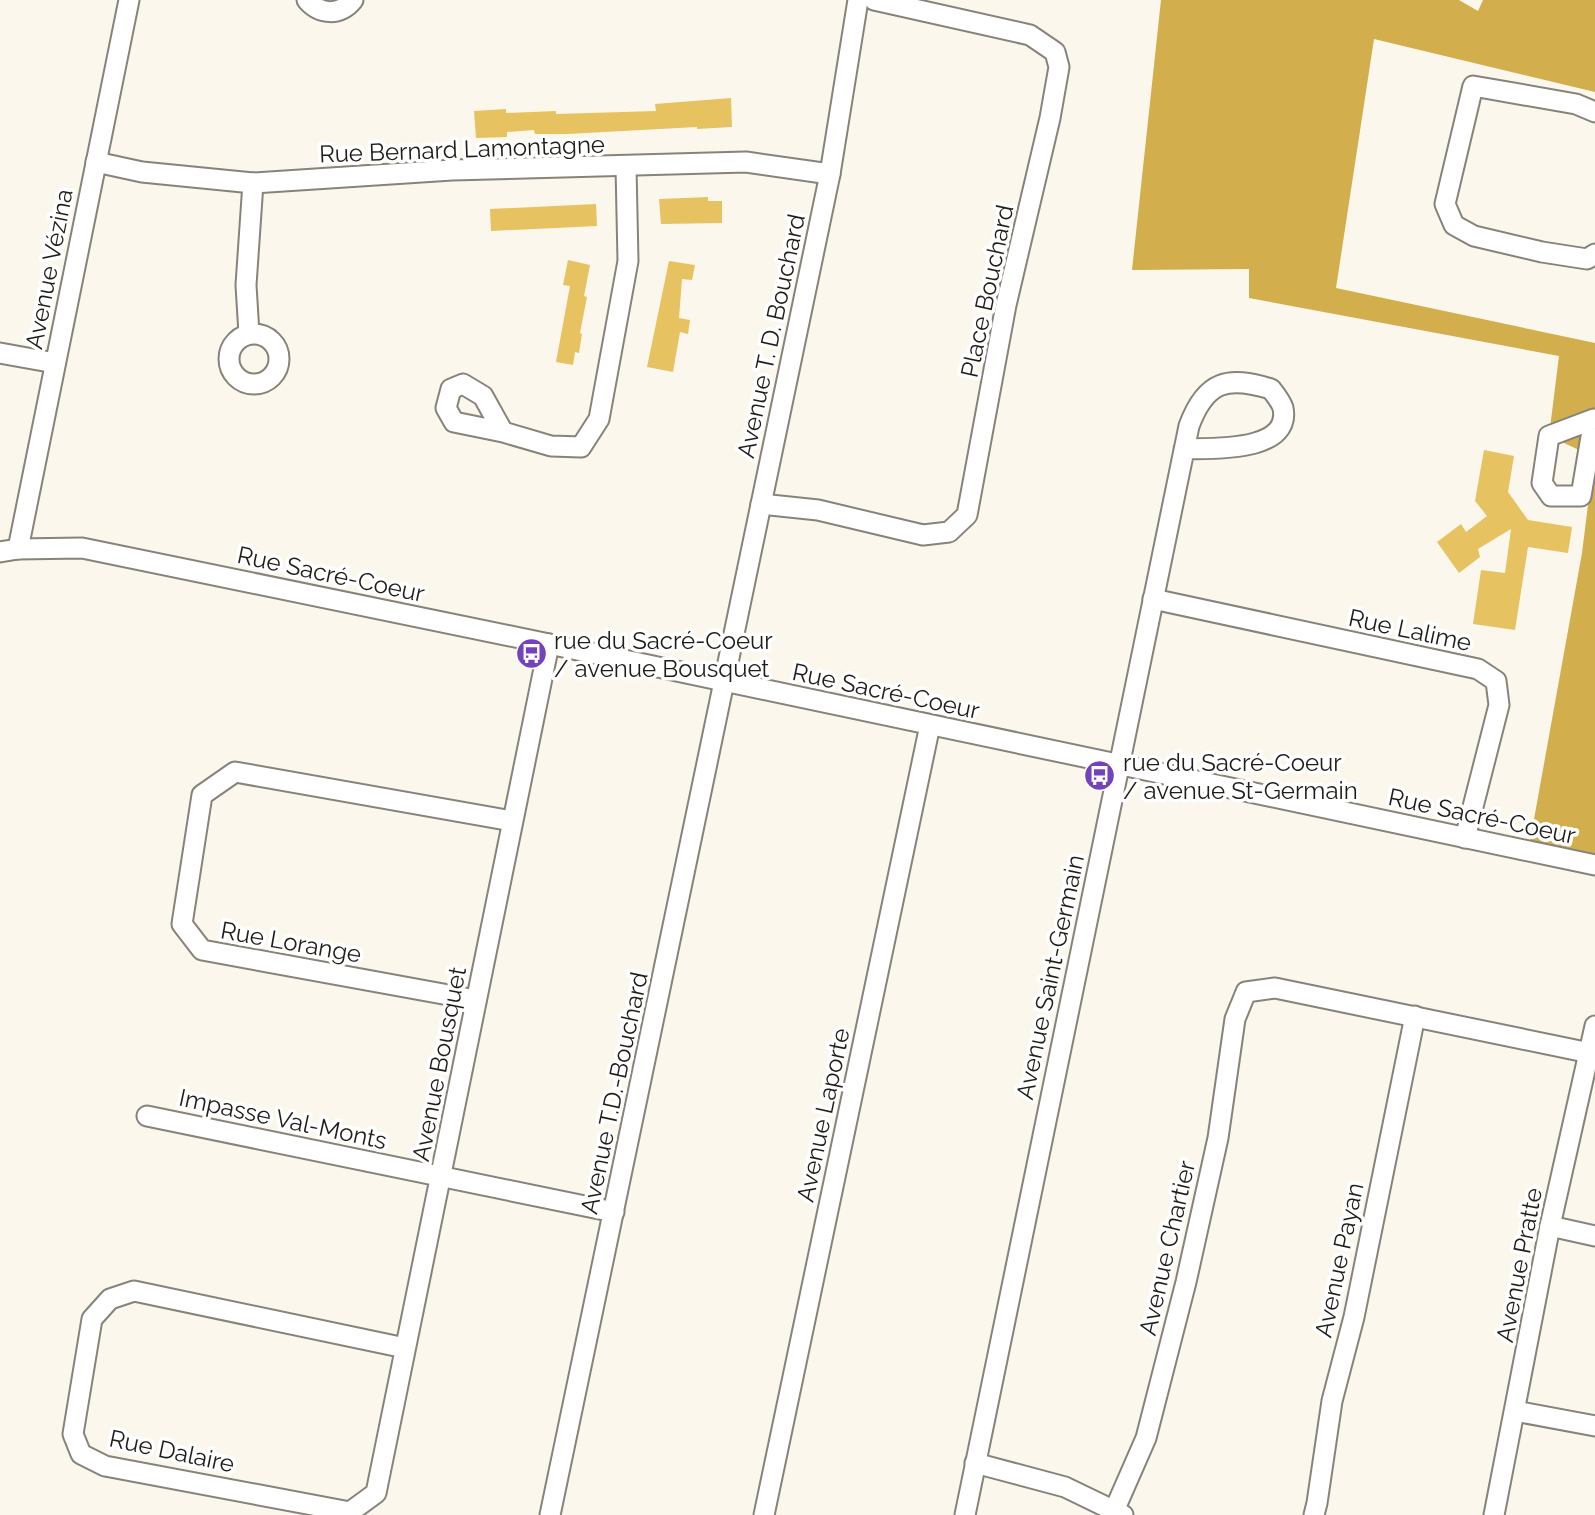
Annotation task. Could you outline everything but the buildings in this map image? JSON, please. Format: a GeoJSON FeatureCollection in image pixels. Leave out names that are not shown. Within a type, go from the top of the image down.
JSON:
{"type":"FeatureCollection","features":[{"type":"Feature","properties":{"kind":"street","name":"Avenue Vézina"},"geometry":{"type":"LineString","coordinates":[[9,550],[55,363],[129,0]]}},
{"type":"Feature","properties":{"kind":"street"},"geometry":{"type":"LineString","coordinates":[[307,0],[320,10],[331,12],[341,10],[353,0]]}},
{"type":"Feature","properties":{"kind":"street","name":"Avenue T. D. Bouchard"},"geometry":{"type":"LineString","coordinates":[[726,682],[830,174],[858,0]]}},
{"type":"Feature","properties":{"kind":"street","name":"Place Bouchard"},"geometry":{"type":"LineString","coordinates":[[761,503],[818,510],[923,536],[949,532],[967,515],[1006,305],[1050,118],[1059,67],[1055,51],[1030,34],[874,0]]}},
{"type":"Feature","properties":{"kind":"street"},"geometry":{"type":"LineString","coordinates":[[1595,112],[1576,104],[1473,86],[1445,204],[1454,225],[1475,236],[1587,259],[1595,254]]}},
{"type":"Feature","properties":{"kind":"street","name":"Rue Bernard Lamontagne"},"geometry":{"type":"LineString","coordinates":[[96,162],[142,172],[253,183],[452,170],[746,162],[830,174]]}},
{"type":"Feature","properties":{"kind":"street"},"geometry":{"type":"LineString","coordinates":[[503,432],[551,446],[581,446],[600,419],[628,261],[626,167]]}},
{"type":"Feature","properties":{"kind":"street"},"geometry":{"type":"LineString","coordinates":[[249,334],[246,285],[253,183]]}},
{"type":"Feature","properties":{"kind":"street"},"geometry":{"type":"LineString","coordinates":[[0,353],[55,363]]}},
{"type":"Feature","properties":{"kind":"street","name":"Avenue Saint-Germain"},"geometry":{"type":"LineString","coordinates":[[965,1515],[1184,449],[1194,411],[1208,394],[1229,381],[1246,382],[1271,389],[1283,407],[1282,423],[1271,438],[1248,446],[1184,449]]}},
{"type":"Feature","properties":{"kind":"street","name":"Rue Sacré-Coeur"},"geometry":{"type":"LineString","coordinates":[[9,550],[82,548],[1595,865]]}},
{"type":"Feature","properties":{"kind":"street","name":"Rue Lalime"},"geometry":{"type":"LineString","coordinates":[[1153,599],[1478,670],[1496,681],[1499,705],[1465,838]]}},
{"type":"Feature","properties":{"kind":"street","name":"Avenue Bousquet"},"geometry":{"type":"LineString","coordinates":[[376,1493],[549,644]]}},
{"type":"Feature","properties":{"kind":"street","name":"Avenue T.D.-Bouchard"},"geometry":{"type":"LineString","coordinates":[[550,1515],[726,682]]}},
{"type":"Feature","properties":{"kind":"street","name":"Avenue Laporte"},"geometry":{"type":"LineString","coordinates":[[764,1515],[930,725]]}},
{"type":"Feature","properties":{"kind":"street","name":"Rue Lorange"},"geometry":{"type":"LineString","coordinates":[[477,1000],[202,950],[182,924],[202,795],[235,772],[512,821]]}},
{"type":"Feature","properties":{"kind":"street","name":"Avenue Chartier"},"geometry":{"type":"LineString","coordinates":[[1119,1513],[1146,1438],[1186,1282],[1218,1138],[1235,1019],[1247,992],[1275,988],[1415,1016]]}},
{"type":"Feature","properties":{"kind":"street"},"geometry":{"type":"LineString","coordinates":[[1415,1016],[1590,1053]]}},
{"type":"Feature","properties":{"kind":"street","name":"Avenue Payan"},"geometry":{"type":"LineString","coordinates":[[1314,1515],[1332,1401],[1354,1317],[1415,1016]]}},
{"type":"Feature","properties":{"kind":"street","name":"Avenue Pratte"},"geometry":{"type":"LineString","coordinates":[[1494,1515],[1550,1226],[1595,1026]]}},
{"type":"Feature","properties":{"kind":"street","name":"Impasse Val-Monts"},"geometry":{"type":"LineString","coordinates":[[147,1116],[614,1212]]}},
{"type":"Feature","properties":{"kind":"street"},"geometry":{"type":"LineString","coordinates":[[1550,1226],[1595,1236]]}},
{"type":"Feature","properties":{"kind":"street","name":"Rue Dalaire"},"geometry":{"type":"LineString","coordinates":[[376,1493],[350,1512],[105,1466],[81,1454],[73,1434],[92,1318],[110,1299],[134,1291],[405,1348]]}},
{"type":"Feature","properties":{"kind":"street"},"geometry":{"type":"LineString","coordinates":[[1515,1411],[1595,1426]]}},
{"type":"Feature","properties":{"kind":"street"},"geometry":{"type":"LineString","coordinates":[[975,1463],[1065,1487],[1119,1513]]}},
{"type":"Feature","properties":{"kind":"shaded area"},"geometry":{"type":"Polygon","coordinates":[[[1161,0],[1459,0],[1478,11],[1483,0],[1595,0],[1595,92],[1374,39],[1336,288],[1595,343],[1595,861],[1529,847],[1582,553],[1594,457],[1549,436],[1559,356],[1249,298],[1249,269],[1132,270],[1161,0]]]}},
{"type":"Feature","properties":{"kind":"place","name":"rue du Sacré-Coeur / avenue Bousquet"},"geometry":{"type":"Point","coordinates":[531,654]}},
{"type":"Feature","properties":{"kind":"place","name":"rue du Sacré-Coeur / avenue St-Germain"},"geometry":{"type":"Point","coordinates":[1100,776]}}]}
